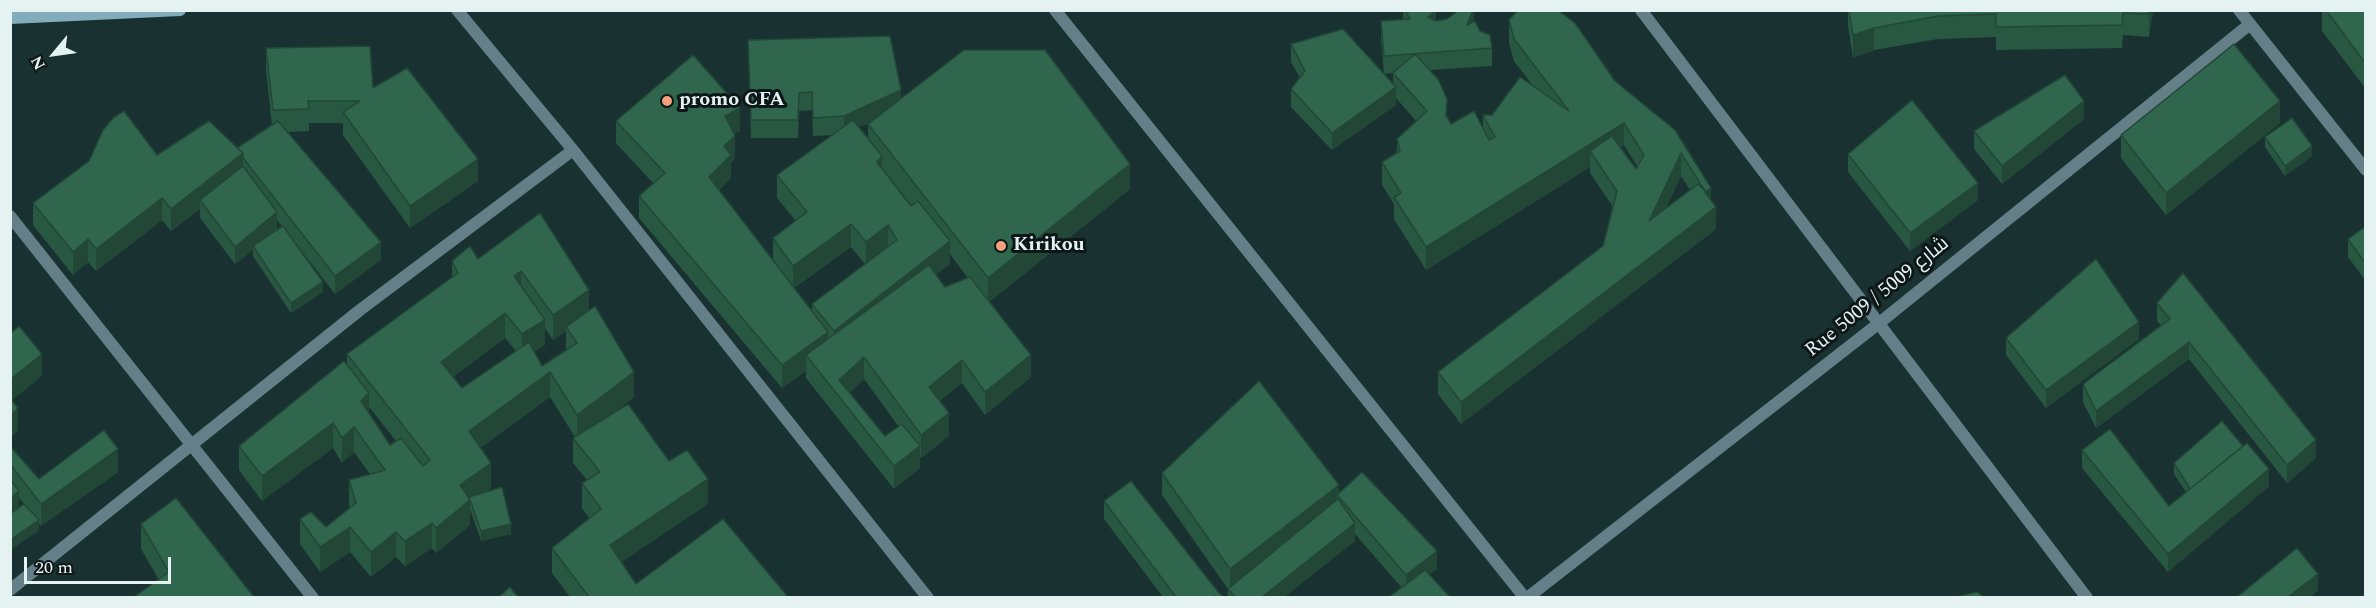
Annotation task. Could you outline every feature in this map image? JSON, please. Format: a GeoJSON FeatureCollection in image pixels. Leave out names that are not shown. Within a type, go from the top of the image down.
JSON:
{"type":"FeatureCollection","features":[{"type":"Feature","properties":{"kind":"street"},"geometry":{"type":"LineString","coordinates":[[10,18],[180,10]]}},
{"type":"Feature","properties":{"kind":"street"},"geometry":{"type":"LineString","coordinates":[[457,10],[573,150],[928,597]]}},
{"type":"Feature","properties":{"kind":"street"},"geometry":{"type":"LineString","coordinates":[[1055,10],[1526,597]]}},
{"type":"Feature","properties":{"kind":"street"},"geometry":{"type":"LineString","coordinates":[[1641,10],[2088,597]]}},
{"type":"Feature","properties":{"kind":"street"},"geometry":{"type":"LineString","coordinates":[[2239,10],[2366,170]]}},
{"type":"Feature","properties":{"kind":"street","name":"Rue 5009 / شارع 5009"},"geometry":{"type":"LineString","coordinates":[[1526,597],[1878,324],[2250,24]]}},
{"type":"Feature","properties":{"kind":"street"},"geometry":{"type":"LineString","coordinates":[[10,590],[360,310],[573,150]]}},
{"type":"Feature","properties":{"kind":"street"},"geometry":{"type":"LineString","coordinates":[[10,216],[312,597]]}},
{"type":"Feature","properties":{"kind":"building"},"geometry":{"type":"Polygon","coordinates":[[[1405,10],[1436,10],[1428,17],[1436,21],[1447,19],[1459,10],[1473,10],[1467,25],[1475,21],[1480,31],[1490,35],[1492,48],[1384,56],[1381,21],[1410,19],[1405,10]]]}},
{"type":"Feature","properties":{"kind":"building"},"geometry":{"type":"Polygon","coordinates":[[[1849,10],[2149,10],[2149,14],[2123,13],[2122,25],[1996,27],[1996,14],[1938,16],[1874,28],[1853,35],[1849,10]]]}},
{"type":"Feature","properties":{"kind":"building"},"geometry":{"type":"Polygon","coordinates":[[[2326,10],[2366,10],[2366,64],[2326,10]]]}},
{"type":"Feature","properties":{"kind":"building"},"geometry":{"type":"Polygon","coordinates":[[[1517,11],[1559,11],[1575,23],[1615,81],[1675,130],[1711,188],[1705,192],[1716,207],[1461,402],[1438,372],[1603,246],[1617,191],[1590,151],[1612,136],[1636,169],[1644,155],[1624,123],[1426,247],[1394,197],[1401,193],[1382,162],[1400,151],[1397,139],[1427,111],[1393,73],[1415,54],[1438,79],[1447,99],[1446,115],[1451,124],[1474,111],[1489,140],[1495,137],[1483,115],[1492,115],[1520,77],[1569,111],[1514,39],[1509,20],[1517,11]],[[1681,153],[1649,221],[1698,184],[1705,191],[1681,153]]]}},
{"type":"Feature","properties":{"kind":"building"},"geometry":{"type":"Polygon","coordinates":[[[1343,29],[1396,87],[1332,133],[1291,89],[1305,71],[1291,44],[1343,29]]]}},
{"type":"Feature","properties":{"kind":"building"},"geometry":{"type":"Polygon","coordinates":[[[890,36],[901,90],[844,116],[813,118],[812,92],[799,93],[798,120],[751,120],[748,40],[890,36]]]}},
{"type":"Feature","properties":{"kind":"building"},"geometry":{"type":"Polygon","coordinates":[[[2234,44],[2280,101],[2166,193],[2121,135],[2234,44]]]}},
{"type":"Feature","properties":{"kind":"building"},"geometry":{"type":"Polygon","coordinates":[[[370,46],[373,88],[407,68],[478,159],[410,206],[343,112],[360,101],[308,101],[309,109],[273,110],[266,48],[370,46]]]}},
{"type":"Feature","properties":{"kind":"building","name":"Kirikou"},"geometry":{"type":"Polygon","coordinates":[[[964,50],[1045,50],[1130,164],[988,278],[868,124],[964,50]]]}},
{"type":"Feature","properties":{"kind":"building"},"geometry":{"type":"Polygon","coordinates":[[[693,55],[740,108],[725,116],[735,136],[724,146],[731,155],[709,177],[828,332],[782,365],[639,196],[665,173],[616,121],[693,55]]]}},
{"type":"Feature","properties":{"kind":"building"},"geometry":{"type":"Polygon","coordinates":[[[2065,75],[2084,101],[2002,166],[1974,131],[2065,75]]]}},
{"type":"Feature","properties":{"kind":"building"},"geometry":{"type":"Polygon","coordinates":[[[1912,100],[1978,183],[1910,233],[1848,154],[1912,100]]]}},
{"type":"Feature","properties":{"kind":"building"},"geometry":{"type":"Polygon","coordinates":[[[124,111],[157,155],[209,121],[243,153],[171,209],[162,198],[96,249],[88,239],[73,252],[33,203],[89,161],[103,130],[113,118],[124,111]]]}},
{"type":"Feature","properties":{"kind":"building"},"geometry":{"type":"Polygon","coordinates":[[[2292,118],[2312,146],[2285,166],[2265,137],[2292,118]]]}},
{"type":"Feature","properties":{"kind":"building"},"geometry":{"type":"Polygon","coordinates":[[[853,120],[882,156],[877,162],[911,206],[918,201],[950,241],[834,331],[812,304],[897,240],[888,225],[866,242],[851,224],[793,266],[773,238],[807,212],[777,175],[853,120]]]}},
{"type":"Feature","properties":{"kind":"building"},"geometry":{"type":"Polygon","coordinates":[[[278,121],[381,242],[335,276],[237,148],[278,121]]]}},
{"type":"Feature","properties":{"kind":"building"},"geometry":{"type":"Polygon","coordinates":[[[243,166],[277,212],[235,247],[200,200],[243,166]]]}},
{"type":"Feature","properties":{"kind":"building"},"geometry":{"type":"Polygon","coordinates":[[[540,213],[589,290],[553,315],[521,271],[514,276],[545,320],[522,334],[505,313],[441,362],[462,388],[529,342],[542,366],[577,343],[566,327],[595,306],[634,372],[577,415],[550,372],[469,431],[491,463],[460,485],[470,500],[436,528],[432,523],[405,541],[396,532],[371,552],[350,527],[320,547],[300,519],[311,512],[326,527],[356,503],[349,480],[385,470],[354,427],[342,438],[333,423],[262,476],[239,446],[344,361],[369,393],[361,401],[390,445],[401,438],[423,466],[430,460],[347,354],[458,273],[452,261],[470,246],[478,259],[540,213]]]}},
{"type":"Feature","properties":{"kind":"building"},"geometry":{"type":"Polygon","coordinates":[[[283,226],[323,282],[291,303],[253,246],[283,226]]]}},
{"type":"Feature","properties":{"kind":"building"},"geometry":{"type":"Polygon","coordinates":[[[2366,226],[2366,264],[2348,239],[2366,226]]]}},
{"type":"Feature","properties":{"kind":"building"},"geometry":{"type":"Polygon","coordinates":[[[2096,259],[2139,322],[2046,390],[2006,338],[2096,259]]]}},
{"type":"Feature","properties":{"kind":"building"},"geometry":{"type":"Polygon","coordinates":[[[929,265],[945,287],[970,277],[1031,355],[985,392],[962,360],[929,387],[949,413],[921,435],[864,357],[839,380],[885,436],[902,424],[920,446],[894,466],[806,355],[929,265]]]}},
{"type":"Feature","properties":{"kind":"building"},"geometry":{"type":"Polygon","coordinates":[[[2183,273],[2316,440],[2287,465],[2189,342],[2096,411],[2083,384],[2170,319],[2157,303],[2183,273]]]}},
{"type":"Feature","properties":{"kind":"building"},"geometry":{"type":"Polygon","coordinates":[[[19,326],[42,354],[10,380],[10,334],[19,326]]]}},
{"type":"Feature","properties":{"kind":"building"},"geometry":{"type":"Polygon","coordinates":[[[1259,381],[1339,485],[1230,569],[1162,473],[1259,381]]]}},
{"type":"Feature","properties":{"kind":"building"},"geometry":{"type":"Polygon","coordinates":[[[10,398],[18,408],[10,417],[10,398]]]}},
{"type":"Feature","properties":{"kind":"building"},"geometry":{"type":"Polygon","coordinates":[[[628,404],[669,461],[687,450],[708,479],[610,545],[636,584],[723,519],[788,597],[589,597],[552,548],[601,509],[582,483],[600,472],[573,438],[628,404]]]}},
{"type":"Feature","properties":{"kind":"building"},"geometry":{"type":"Polygon","coordinates":[[[2222,421],[2243,446],[2190,489],[2174,463],[2222,421]]]}},
{"type":"Feature","properties":{"kind":"building"},"geometry":{"type":"Polygon","coordinates":[[[2110,429],[2169,506],[2247,443],[2269,469],[2168,554],[2082,450],[2110,429]]]}},
{"type":"Feature","properties":{"kind":"building"},"geometry":{"type":"Polygon","coordinates":[[[104,430],[118,449],[41,504],[10,464],[10,446],[39,479],[104,430]]]}},
{"type":"Feature","properties":{"kind":"building"},"geometry":{"type":"Polygon","coordinates":[[[1362,472],[1437,551],[1406,575],[1337,495],[1362,472]]]}},
{"type":"Feature","properties":{"kind":"building"},"geometry":{"type":"Polygon","coordinates":[[[10,479],[19,491],[10,498],[10,479]]]}},
{"type":"Feature","properties":{"kind":"building"},"geometry":{"type":"Polygon","coordinates":[[[1131,481],[1223,597],[1176,597],[1104,501],[1131,481]]]}},
{"type":"Feature","properties":{"kind":"building"},"geometry":{"type":"Polygon","coordinates":[[[502,487],[511,524],[481,531],[469,497],[502,487]]]}},
{"type":"Feature","properties":{"kind":"building"},"geometry":{"type":"Polygon","coordinates":[[[176,498],[254,597],[134,597],[169,572],[141,524],[176,498]]]}},
{"type":"Feature","properties":{"kind":"building"},"geometry":{"type":"Polygon","coordinates":[[[1338,499],[1355,523],[1262,597],[1235,597],[1228,589],[1338,499]]]}},
{"type":"Feature","properties":{"kind":"building"},"geometry":{"type":"Polygon","coordinates":[[[24,504],[39,520],[10,540],[10,514],[24,504]]]}},
{"type":"Feature","properties":{"kind":"building"},"geometry":{"type":"Polygon","coordinates":[[[2297,548],[2318,574],[2288,597],[2237,597],[2297,548]]]}},
{"type":"Feature","properties":{"kind":"building"},"geometry":{"type":"Polygon","coordinates":[[[1425,570],[1450,597],[1389,597],[1425,570]]]}},
{"type":"Feature","properties":{"kind":"building"},"geometry":{"type":"Polygon","coordinates":[[[510,587],[518,597],[499,597],[510,587]]]}},
{"type":"Feature","properties":{"kind":"building"},"geometry":{"type":"Polygon","coordinates":[[[1977,592],[1984,597],[1955,597],[1977,592]]]}},
{"type":"Feature","properties":{"kind":"place","name":"promo CFA"},"geometry":{"type":"Point","coordinates":[667,101]}},
{"type":"Feature","properties":{"kind":"place","name":"Kirikou"},"geometry":{"type":"Point","coordinates":[1001,246]}}]}
